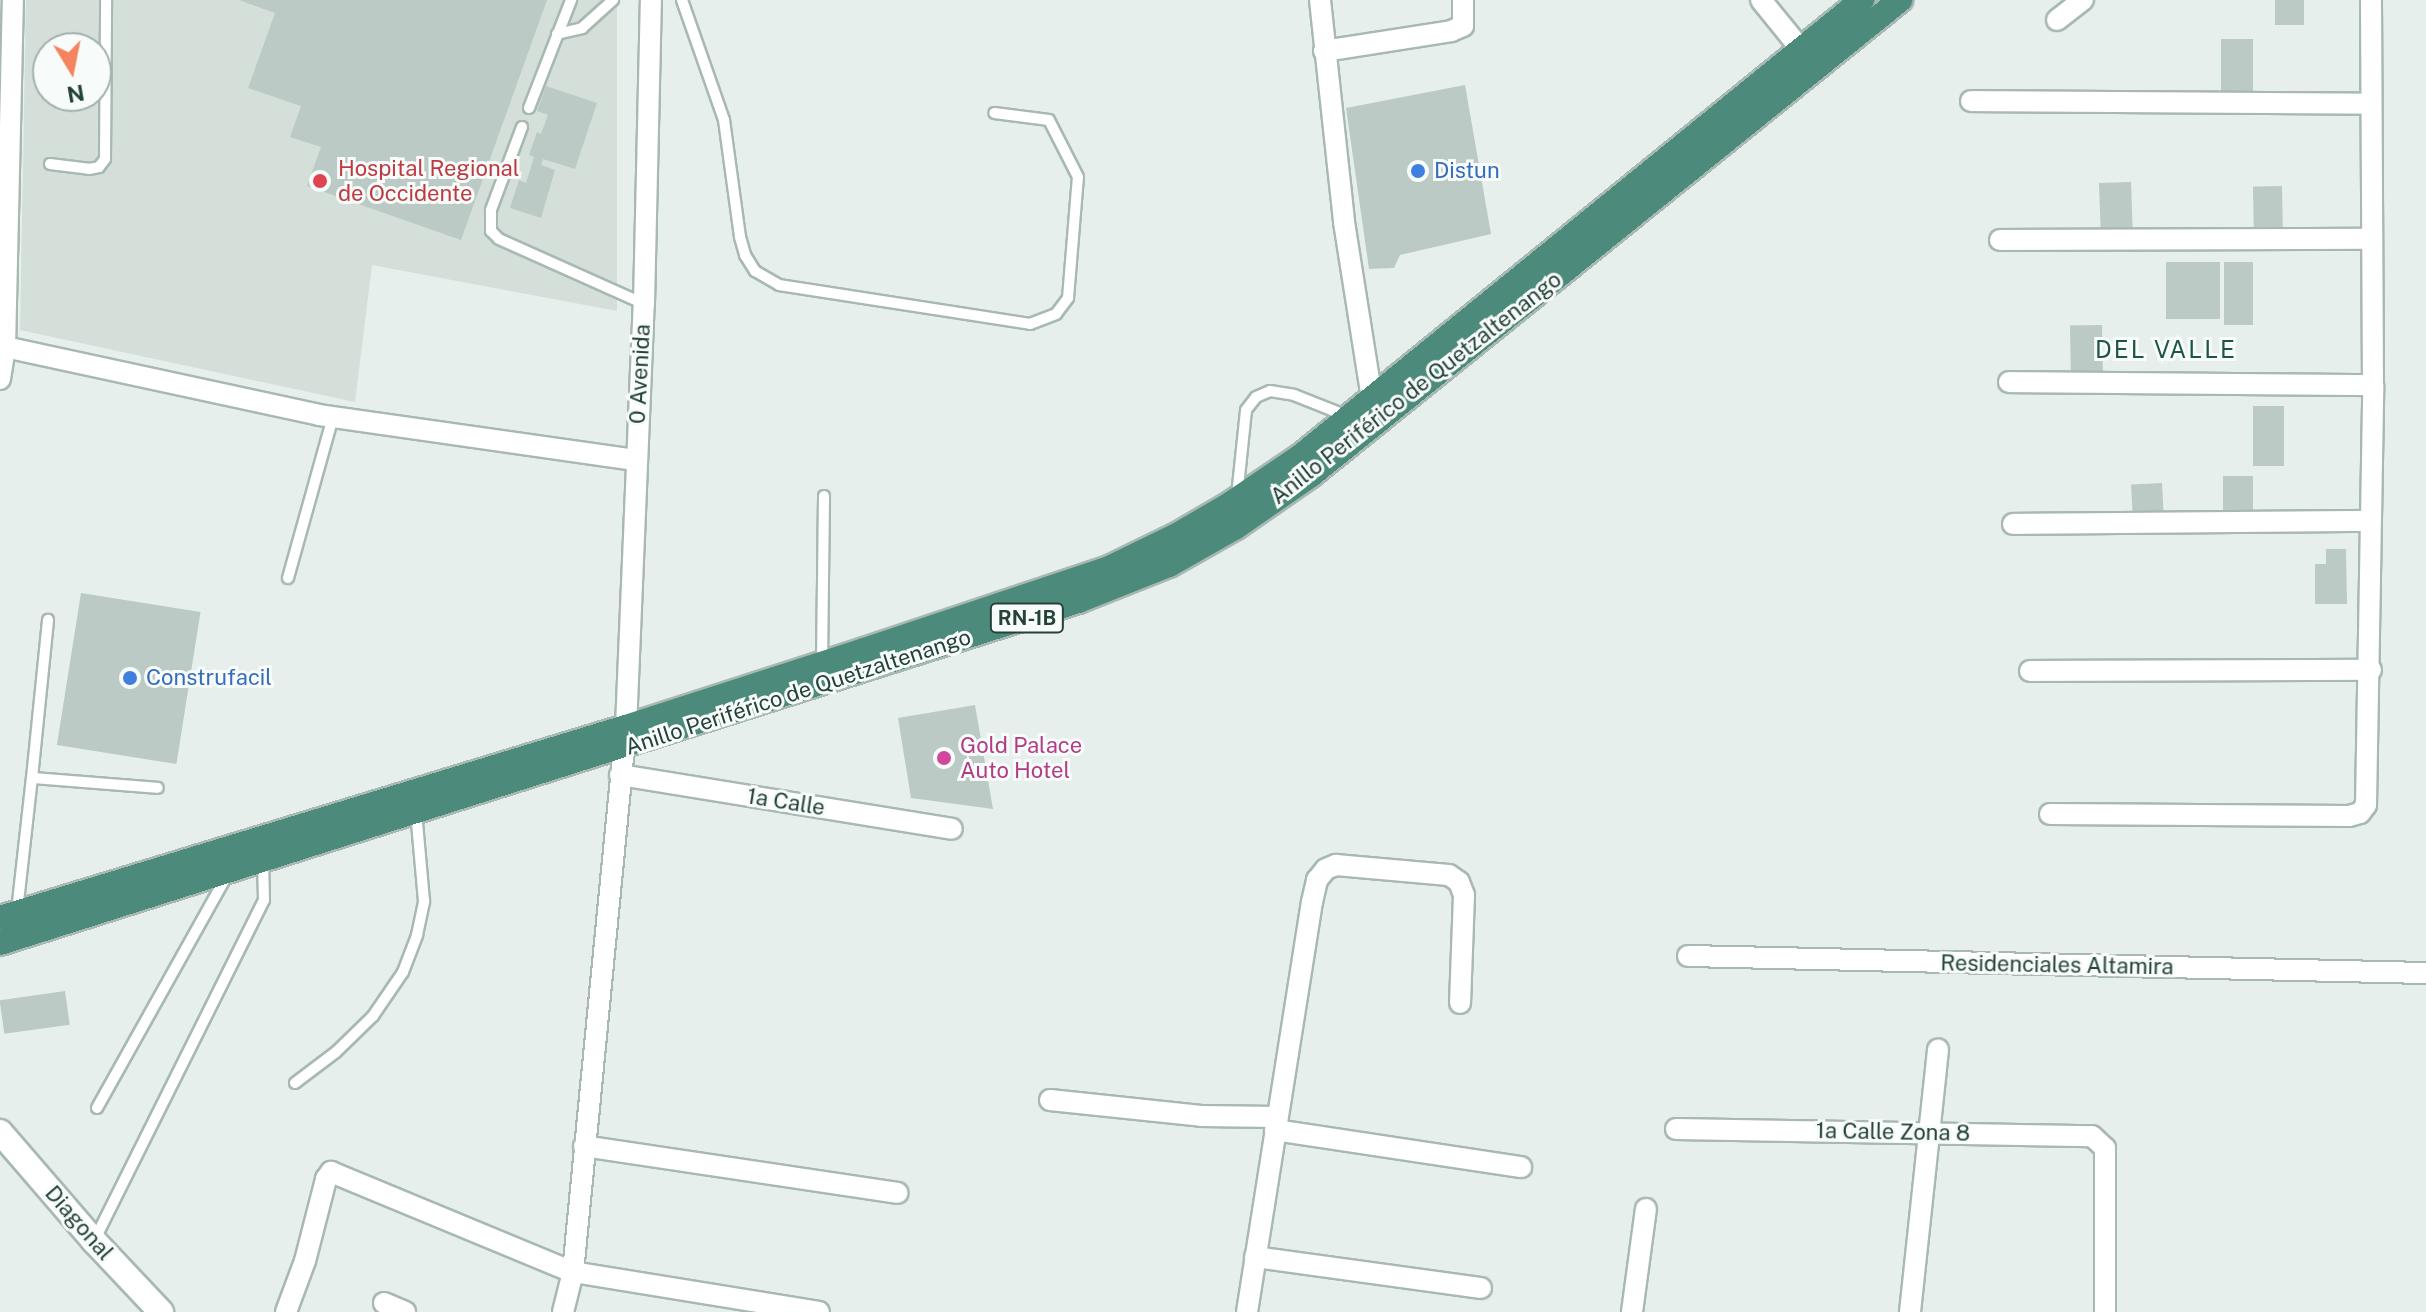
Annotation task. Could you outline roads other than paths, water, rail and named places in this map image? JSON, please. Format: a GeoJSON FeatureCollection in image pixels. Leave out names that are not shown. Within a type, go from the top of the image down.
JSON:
{"type":"FeatureCollection","features":[{"type":"Feature","properties":{"kind":"highway","name":"Anillo Periférico de Quetzaltenango"},"geometry":{"type":"LineString","coordinates":[[0,943],[416,812],[822,664],[1109,568],[1175,536],[1237,500],[1302,455],[1862,0]]}},
{"type":"Feature","properties":{"kind":"highway","name":"Anillo Periférico de Quetzaltenango"},"geometry":{"type":"LineString","coordinates":[[9,915],[624,738],[1078,601],[1169,565],[1236,527],[1311,475],[1900,0]]}},
{"type":"Feature","properties":{"kind":"street"},"geometry":{"type":"LineString","coordinates":[[0,374],[5,347],[6,69],[13,0]]}},
{"type":"Feature","properties":{"kind":"street","name":"0 Avenida"},"geometry":{"type":"LineString","coordinates":[[563,1312],[573,1272],[624,738],[644,304],[651,0]]}},
{"type":"Feature","properties":{"kind":"street"},"geometry":{"type":"LineString","coordinates":[[1320,0],[1344,222],[1372,399]]}},
{"type":"Feature","properties":{"kind":"street"},"geometry":{"type":"LineString","coordinates":[[1324,51],[1451,31],[1463,26],[1463,0]]}},
{"type":"Feature","properties":{"kind":"street"},"geometry":{"type":"LineString","coordinates":[[1761,0],[1800,48]]}},
{"type":"Feature","properties":{"kind":"street"},"geometry":{"type":"LineString","coordinates":[[2057,20],[2083,0]]}},
{"type":"Feature","properties":{"kind":"street"},"geometry":{"type":"LineString","coordinates":[[2050,814],[2349,816],[2360,813],[2367,796],[2373,385],[2371,0]]}},
{"type":"Feature","properties":{"kind":"street"},"geometry":{"type":"LineString","coordinates":[[1971,101],[2370,104]]}},
{"type":"Feature","properties":{"kind":"street"},"geometry":{"type":"LineString","coordinates":[[2000,240],[2371,239]]}},
{"type":"Feature","properties":{"kind":"street"},"geometry":{"type":"LineString","coordinates":[[5,347],[333,417],[636,460]]}},
{"type":"Feature","properties":{"kind":"street"},"geometry":{"type":"LineString","coordinates":[[2009,382],[2373,385]]}},
{"type":"Feature","properties":{"kind":"street"},"geometry":{"type":"LineString","coordinates":[[2013,524],[2370,521]]}},
{"type":"Feature","properties":{"kind":"street"},"geometry":{"type":"LineString","coordinates":[[2030,671],[2371,670]]}},
{"type":"Feature","properties":{"kind":"street","name":"1a Calle"},"geometry":{"type":"LineString","coordinates":[[620,775],[952,829]]}},
{"type":"Feature","properties":{"kind":"street"},"geometry":{"type":"LineString","coordinates":[[1247,1312],[1312,902],[1317,880],[1326,869],[1336,865],[1449,875],[1459,882],[1464,895],[1460,1003]]}},
{"type":"Feature","properties":{"kind":"street","name":"Residenciales Altamira"},"geometry":{"type":"LineString","coordinates":[[1688,956],[2426,973]]}},
{"type":"Feature","properties":{"kind":"street"},"geometry":{"type":"LineString","coordinates":[[1910,1312],[1938,1049]]}},
{"type":"Feature","properties":{"kind":"street"},"geometry":{"type":"LineString","coordinates":[[1050,1100],[1276,1124],[1521,1167]]}},
{"type":"Feature","properties":{"kind":"street","name":"1a Calle Zona 8"},"geometry":{"type":"LineString","coordinates":[[1676,1129],[2092,1136],[2105,1148],[2105,1312]]}},
{"type":"Feature","properties":{"kind":"street","name":"Diagonal"},"geometry":{"type":"LineString","coordinates":[[0,1132],[94,1241],[161,1312]]}},
{"type":"Feature","properties":{"kind":"street"},"geometry":{"type":"LineString","coordinates":[[584,1146],[898,1193]]}},
{"type":"Feature","properties":{"kind":"street"},"geometry":{"type":"LineString","coordinates":[[286,1312],[305,1261],[326,1179],[331,1172],[573,1272],[819,1312]]}},
{"type":"Feature","properties":{"kind":"street"},"geometry":{"type":"LineString","coordinates":[[1632,1312],[1646,1209]]}},
{"type":"Feature","properties":{"kind":"street"},"geometry":{"type":"LineString","coordinates":[[1255,1257],[1481,1288]]}},
{"type":"Feature","properties":{"kind":"street"},"geometry":{"type":"LineString","coordinates":[[384,1303],[405,1312]]}},
{"type":"Feature","properties":{"kind":"lane"},"geometry":{"type":"LineString","coordinates":[[50,164],[89,169],[99,167],[105,159],[106,0]]}},
{"type":"Feature","properties":{"kind":"lane"},"geometry":{"type":"LineString","coordinates":[[529,108],[571,0]]}},
{"type":"Feature","properties":{"kind":"lane"},"geometry":{"type":"LineString","coordinates":[[557,34],[582,28],[613,0]]}},
{"type":"Feature","properties":{"kind":"lane"},"geometry":{"type":"LineString","coordinates":[[682,0],[724,120],[745,255],[755,271],[779,285],[1030,324],[1056,314],[1068,298],[1078,177],[1049,120],[994,113]]}},
{"type":"Feature","properties":{"kind":"lane"},"geometry":{"type":"LineString","coordinates":[[522,127],[491,210],[491,231],[499,239],[644,304]]}},
{"type":"Feature","properties":{"kind":"lane"},"geometry":{"type":"LineString","coordinates":[[1237,500],[1246,410],[1256,397],[1270,391],[1294,395],[1349,417]]}},
{"type":"Feature","properties":{"kind":"lane"},"geometry":{"type":"LineString","coordinates":[[288,578],[333,417]]}},
{"type":"Feature","properties":{"kind":"lane"},"geometry":{"type":"LineString","coordinates":[[822,664],[824,496]]}},
{"type":"Feature","properties":{"kind":"lane"},"geometry":{"type":"LineString","coordinates":[[9,915],[32,778],[48,620]]}},
{"type":"Feature","properties":{"kind":"lane"},"geometry":{"type":"LineString","coordinates":[[32,778],[158,788]]}},
{"type":"Feature","properties":{"kind":"lane"},"geometry":{"type":"LineString","coordinates":[[295,1083],[336,1052],[373,1016],[403,972],[424,901],[416,812]]}},
{"type":"Feature","properties":{"kind":"lane"},"geometry":{"type":"LineString","coordinates":[[94,1241],[264,900],[263,860]]}},
{"type":"Feature","properties":{"kind":"lane"},"geometry":{"type":"LineString","coordinates":[[97,1108],[230,870]]}},
{"type":"Feature","properties":{"kind":"place","name":"Distun"},"geometry":{"type":"Point","coordinates":[1418,171]}},
{"type":"Feature","properties":{"kind":"place","name":"Hospital Regional de Occidente"},"geometry":{"type":"Point","coordinates":[320,181]}},
{"type":"Feature","properties":{"kind":"place","name":"Construfacil"},"geometry":{"type":"Point","coordinates":[130,678]}},
{"type":"Feature","properties":{"kind":"place","name":"Gold Palace Auto Hotel"},"geometry":{"type":"Point","coordinates":[944,758]}},
{"type":"Feature","properties":{"kind":"district","name":"DEL VALLE"},"geometry":{"type":"Point","coordinates":[2166,350]}}]}
